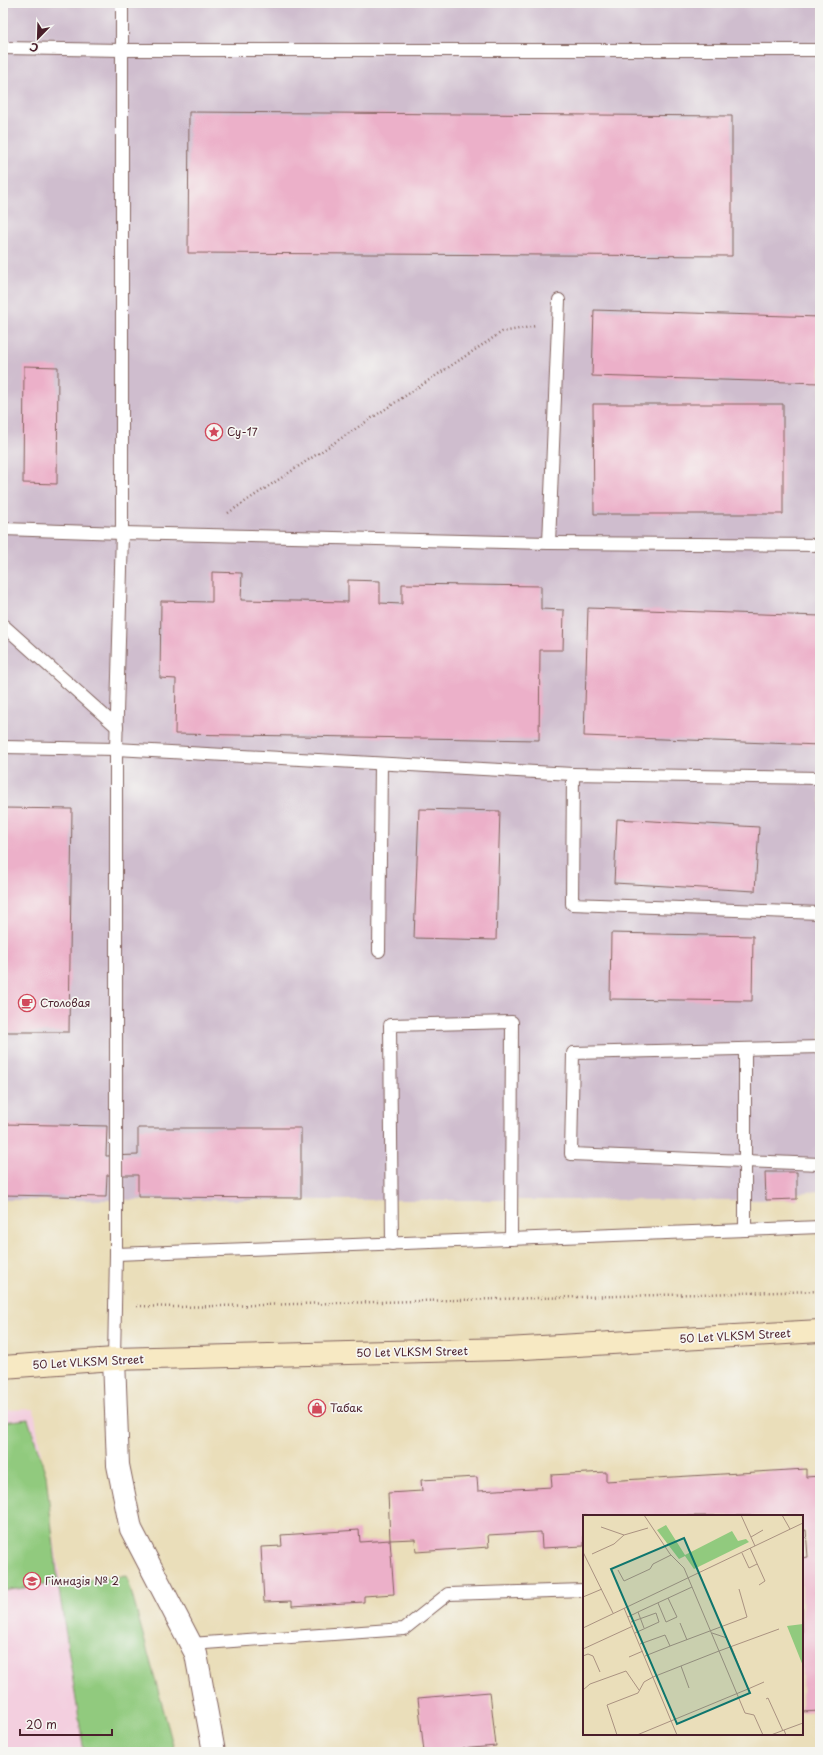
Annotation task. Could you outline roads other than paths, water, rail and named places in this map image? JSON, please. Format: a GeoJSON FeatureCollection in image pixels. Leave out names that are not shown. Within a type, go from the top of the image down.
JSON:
{"type":"FeatureCollection","features":[{"type":"Feature","properties":{"kind":"main road","name":"50 Let VLKSM Street"},"geometry":{"type":"LineString","coordinates":[[3,1367],[114,1359],[507,1349],[820,1331]]}},
{"type":"Feature","properties":{"kind":"street"},"geometry":{"type":"LineString","coordinates":[[114,1359],[118,1465],[131,1529],[196,1654],[214,1752]]}},
{"type":"Feature","properties":{"kind":"lane"},"geometry":{"type":"LineString","coordinates":[[114,1359],[116,1254],[116,749],[122,534],[122,3]]}},
{"type":"Feature","properties":{"kind":"lane"},"geometry":{"type":"LineString","coordinates":[[3,48],[122,50],[820,50]]}},
{"type":"Feature","properties":{"kind":"lane"},"geometry":{"type":"LineString","coordinates":[[549,543],[559,300]]}},
{"type":"Feature","properties":{"kind":"lane"},"geometry":{"type":"LineString","coordinates":[[3,529],[122,534],[549,543],[820,545]]}},
{"type":"Feature","properties":{"kind":"lane"},"geometry":{"type":"LineString","coordinates":[[3,625],[117,727]]}},
{"type":"Feature","properties":{"kind":"lane"},"geometry":{"type":"LineString","coordinates":[[3,747],[116,749],[573,774],[820,778]]}},
{"type":"Feature","properties":{"kind":"lane"},"geometry":{"type":"LineString","coordinates":[[379,951],[381,764]]}},
{"type":"Feature","properties":{"kind":"lane"},"geometry":{"type":"LineString","coordinates":[[573,774],[572,904],[820,913]]}},
{"type":"Feature","properties":{"kind":"lane"},"geometry":{"type":"LineString","coordinates":[[392,1244],[390,1025],[512,1022],[511,1239]]}},
{"type":"Feature","properties":{"kind":"lane"},"geometry":{"type":"LineString","coordinates":[[820,1047],[573,1053],[571,1154],[820,1164]]}},
{"type":"Feature","properties":{"kind":"lane"},"geometry":{"type":"LineString","coordinates":[[745,1050],[745,1230]]}},
{"type":"Feature","properties":{"kind":"lane"},"geometry":{"type":"LineString","coordinates":[[116,1254],[820,1227]]}},
{"type":"Feature","properties":{"kind":"lane"},"geometry":{"type":"LineString","coordinates":[[191,1644],[404,1629],[448,1594],[583,1590]]}},
{"type":"Feature","properties":{"kind":"place","name":"Су-17"},"geometry":{"type":"Point","coordinates":[214,432]}},
{"type":"Feature","properties":{"kind":"place","name":"Столовая"},"geometry":{"type":"Point","coordinates":[27,1003]}},
{"type":"Feature","properties":{"kind":"place","name":"Табак"},"geometry":{"type":"Point","coordinates":[317,1408]}},
{"type":"Feature","properties":{"kind":"place","name":"Гімназія № 2"},"geometry":{"type":"Point","coordinates":[32,1581]}}]}
